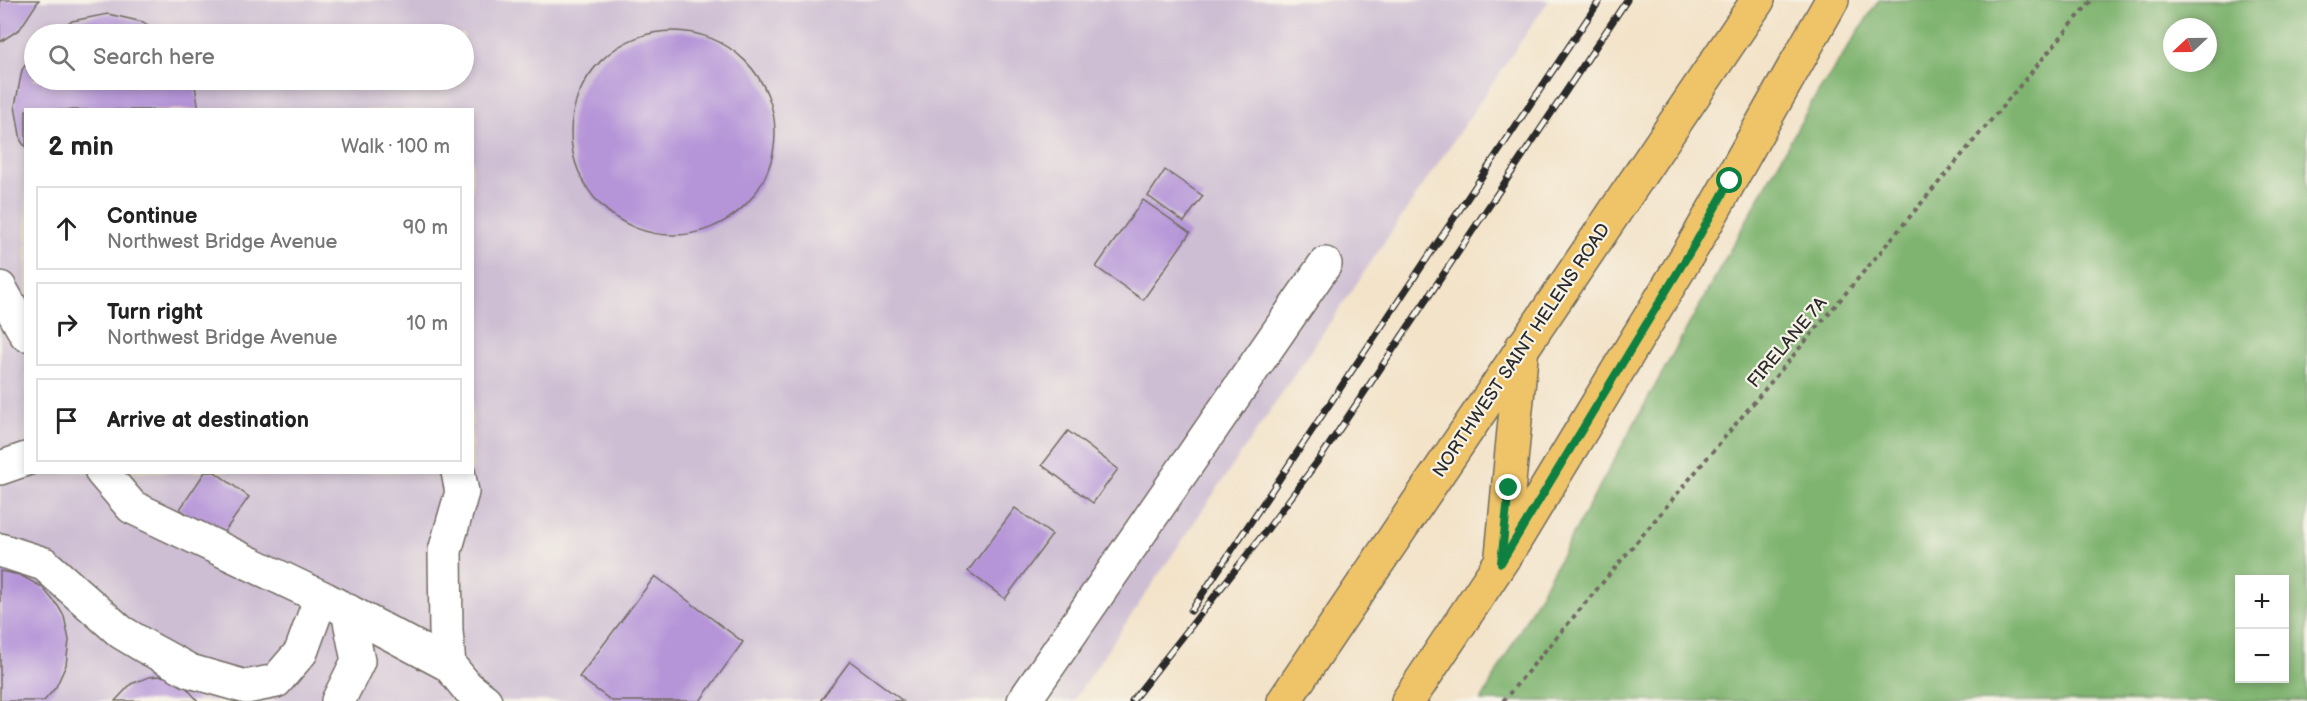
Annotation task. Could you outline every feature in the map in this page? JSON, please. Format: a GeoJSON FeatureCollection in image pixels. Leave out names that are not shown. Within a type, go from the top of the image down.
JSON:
{"type":"FeatureCollection","features":[{"type":"Feature","properties":{"kind":"main road","name":"NORTHWEST SAINT HELENS ROAD"},"geometry":{"type":"LineString","coordinates":[[1284,701],[1758,0]]}},
{"type":"Feature","properties":{"kind":"main road"},"geometry":{"type":"LineString","coordinates":[[1408,701],[1501,563],[1696,242],[1833,0]]}},
{"type":"Feature","properties":{"kind":"main road"},"geometry":{"type":"LineString","coordinates":[[1501,563],[1522,347]]}},
{"type":"Feature","properties":{"kind":"lane"},"geometry":{"type":"LineString","coordinates":[[1024,701],[1325,264]]}},
{"type":"Feature","properties":{"kind":"lane"},"geometry":{"type":"LineString","coordinates":[[0,288],[24,330]]}},
{"type":"Feature","properties":{"kind":"lane"},"geometry":{"type":"LineString","coordinates":[[104,474],[132,507],[335,604],[449,665],[467,687],[485,701]]}},
{"type":"Feature","properties":{"kind":"lane"},"geometry":{"type":"LineString","coordinates":[[449,665],[446,631],[445,551],[462,492],[458,474]]}},
{"type":"Feature","properties":{"kind":"lane"},"geometry":{"type":"LineString","coordinates":[[0,550],[44,564],[133,640],[190,672],[246,687],[276,681],[301,652],[335,604]]}},
{"type":"Feature","properties":{"kind":"lane"},"geometry":{"type":"LineString","coordinates":[[335,604],[358,661],[338,701]]}},
{"type":"Feature","properties":{"kind":"path","name":"FIRELANE 7A"},"geometry":{"type":"LineString","coordinates":[[1503,701],[2092,0]]}},
{"type":"Feature","properties":{"kind":"shaded area"},"geometry":{"type":"Polygon","coordinates":[[[0,0],[1549,0],[1073,701],[0,701],[0,0]]]}},
{"type":"Feature","properties":{"kind":"green space"},"geometry":{"type":"Polygon","coordinates":[[[1879,0],[2307,0],[2307,701],[1481,701],[1812,102],[1879,0]]]}},
{"type":"Feature","properties":{"kind":"building"},"geometry":{"type":"Polygon","coordinates":[[[0,0],[39,0],[20,29],[0,42],[0,0]]]}},
{"type":"Feature","properties":{"kind":"building"},"geometry":{"type":"Polygon","coordinates":[[[108,14],[146,24],[67,24],[72,21],[108,14]]]}},
{"type":"Feature","properties":{"kind":"building"},"geometry":{"type":"Polygon","coordinates":[[[673,31],[693,33],[721,43],[738,54],[752,68],[767,94],[773,113],[775,133],[773,153],[763,181],[752,198],[738,212],[712,227],[693,233],[673,235],[653,233],[625,223],[608,212],[594,198],[579,172],[573,153],[571,133],[573,113],[583,85],[594,68],[608,54],[634,39],[653,33],[673,31]]]}},
{"type":"Feature","properties":{"kind":"building"},"geometry":{"type":"Polygon","coordinates":[[[24,67],[24,90],[196,90],[199,108],[24,108],[24,145],[21,141],[15,106],[24,67]]]}},
{"type":"Feature","properties":{"kind":"building"},"geometry":{"type":"Polygon","coordinates":[[[1165,170],[1203,196],[1184,222],[1148,196],[1165,170]]]}},
{"type":"Feature","properties":{"kind":"building"},"geometry":{"type":"Polygon","coordinates":[[[1143,200],[1190,233],[1143,300],[1096,267],[1143,200]]]}},
{"type":"Feature","properties":{"kind":"building"},"geometry":{"type":"Polygon","coordinates":[[[1068,431],[1118,469],[1093,503],[1042,465],[1068,431]]]}},
{"type":"Feature","properties":{"kind":"building"},"geometry":{"type":"Polygon","coordinates":[[[204,474],[218,474],[249,497],[220,538],[180,509],[204,474]]]}},
{"type":"Feature","properties":{"kind":"building"},"geometry":{"type":"Polygon","coordinates":[[[1015,508],[1052,535],[1005,599],[968,571],[1015,508]]]}},
{"type":"Feature","properties":{"kind":"building"},"geometry":{"type":"Polygon","coordinates":[[[0,571],[20,575],[42,587],[64,616],[69,640],[66,665],[56,687],[44,701],[0,701],[0,571]]]}},
{"type":"Feature","properties":{"kind":"building"},"geometry":{"type":"Polygon","coordinates":[[[655,576],[743,642],[700,701],[612,701],[579,677],[655,576]]]}},
{"type":"Feature","properties":{"kind":"building"},"geometry":{"type":"Polygon","coordinates":[[[850,661],[903,701],[820,701],[850,661]]]}},
{"type":"Feature","properties":{"kind":"building"},"geometry":{"type":"Polygon","coordinates":[[[159,676],[169,677],[186,687],[198,701],[115,701],[131,684],[159,676]]]}},
{"type":"Feature","properties":{"kind":"railway"},"geometry":{"type":"LineString","coordinates":[[1191,611],[1600,0]]}},
{"type":"Feature","properties":{"kind":"railway"},"geometry":{"type":"LineString","coordinates":[[1132,701],[1269,527],[1323,454],[1627,0]]}},
{"type":"Feature","properties":{"kind":"route"},"geometry":{"type":"LineString","coordinates":[[1509,488],[1501,563],[1696,242],[1730,181]]}}]}
